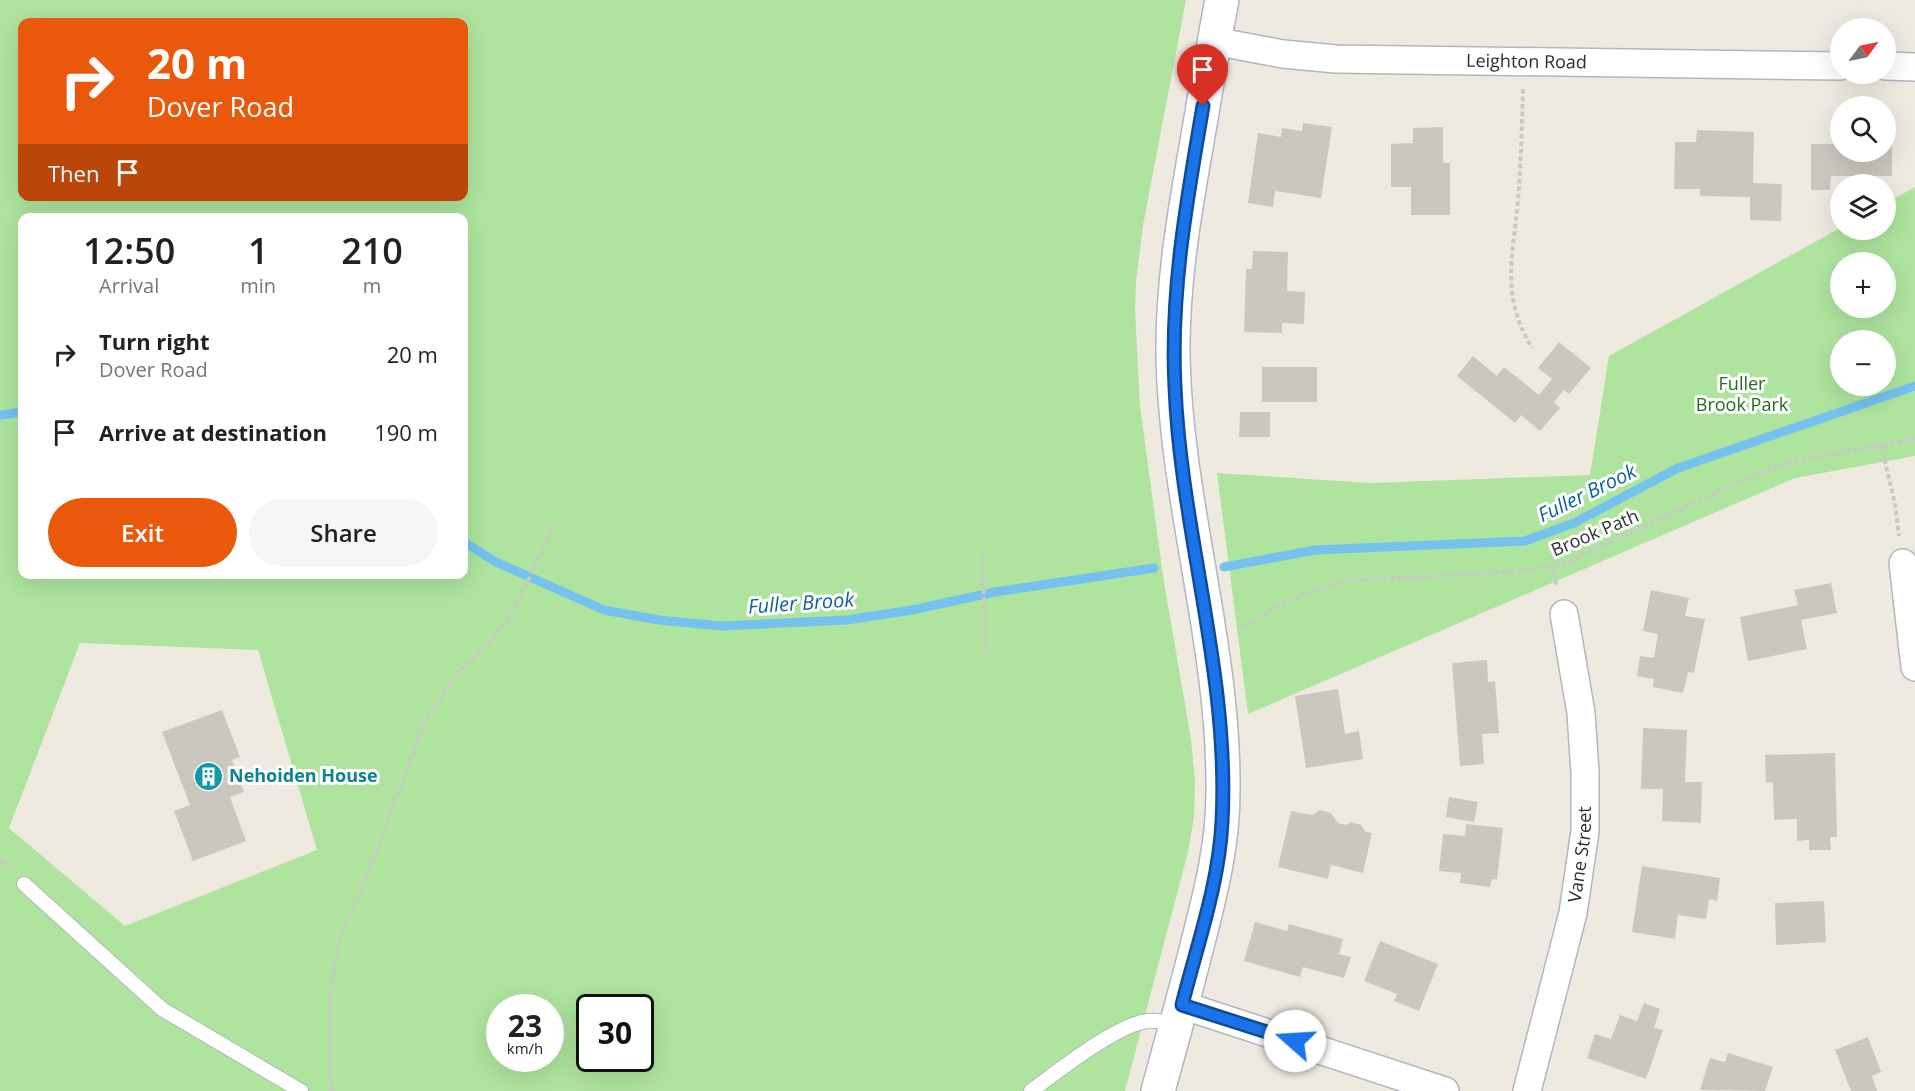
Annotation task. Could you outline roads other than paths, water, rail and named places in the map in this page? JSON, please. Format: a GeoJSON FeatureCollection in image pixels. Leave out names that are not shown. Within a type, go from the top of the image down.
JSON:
{"type":"FeatureCollection","features":[{"type":"Feature","properties":{"kind":"street"},"geometry":{"type":"LineString","coordinates":[[1158,1091],[1214,883],[1222,825],[1221,728],[1209,633],[1179,440],[1173,328],[1183,225],[1222,0]]}},
{"type":"Feature","properties":{"kind":"street","name":"Leighton Road"},"geometry":{"type":"LineString","coordinates":[[1214,41],[1311,58],[1830,66]]}},
{"type":"Feature","properties":{"kind":"street"},"geometry":{"type":"LineString","coordinates":[[1896,66],[1915,67]]}},
{"type":"Feature","properties":{"kind":"street"},"geometry":{"type":"LineString","coordinates":[[1902,563],[1915,668]]}},
{"type":"Feature","properties":{"kind":"street","name":"Vane Street"},"geometry":{"type":"LineString","coordinates":[[1527,1091],[1573,913],[1585,831],[1585,773],[1581,713],[1564,614]]}},
{"type":"Feature","properties":{"kind":"street"},"geometry":{"type":"LineString","coordinates":[[1179,1015],[1445,1091]]}},
{"type":"Feature","properties":{"kind":"lane"},"geometry":{"type":"LineString","coordinates":[[24,884],[162,1009],[301,1091]]}},
{"type":"Feature","properties":{"kind":"lane"},"geometry":{"type":"LineString","coordinates":[[1031,1091],[1093,1047],[1134,1025],[1179,1015]]}},
{"type":"Feature","properties":{"kind":"waterway","name":"Fuller Brook"},"geometry":{"type":"LineString","coordinates":[[1224,567],[1315,550],[1525,541],[1574,523],[1678,468],[1915,386]]}},
{"type":"Feature","properties":{"kind":"waterway","name":"Fuller Brook"},"geometry":{"type":"LineString","coordinates":[[0,415],[18,413]]}},
{"type":"Feature","properties":{"kind":"waterway","name":"Fuller Brook"},"geometry":{"type":"LineString","coordinates":[[468,544],[496,562],[604,610],[659,620],[721,626],[847,620],[912,610],[995,592],[1154,568]]}},
{"type":"Feature","properties":{"kind":"place","name":"Nehoiden House"},"geometry":{"type":"Point","coordinates":[208,776]}},
{"type":"Feature","properties":{"kind":"park label","name":"Fuller Brook Park"},"geometry":{"type":"Point","coordinates":[1742,394]}}]}
